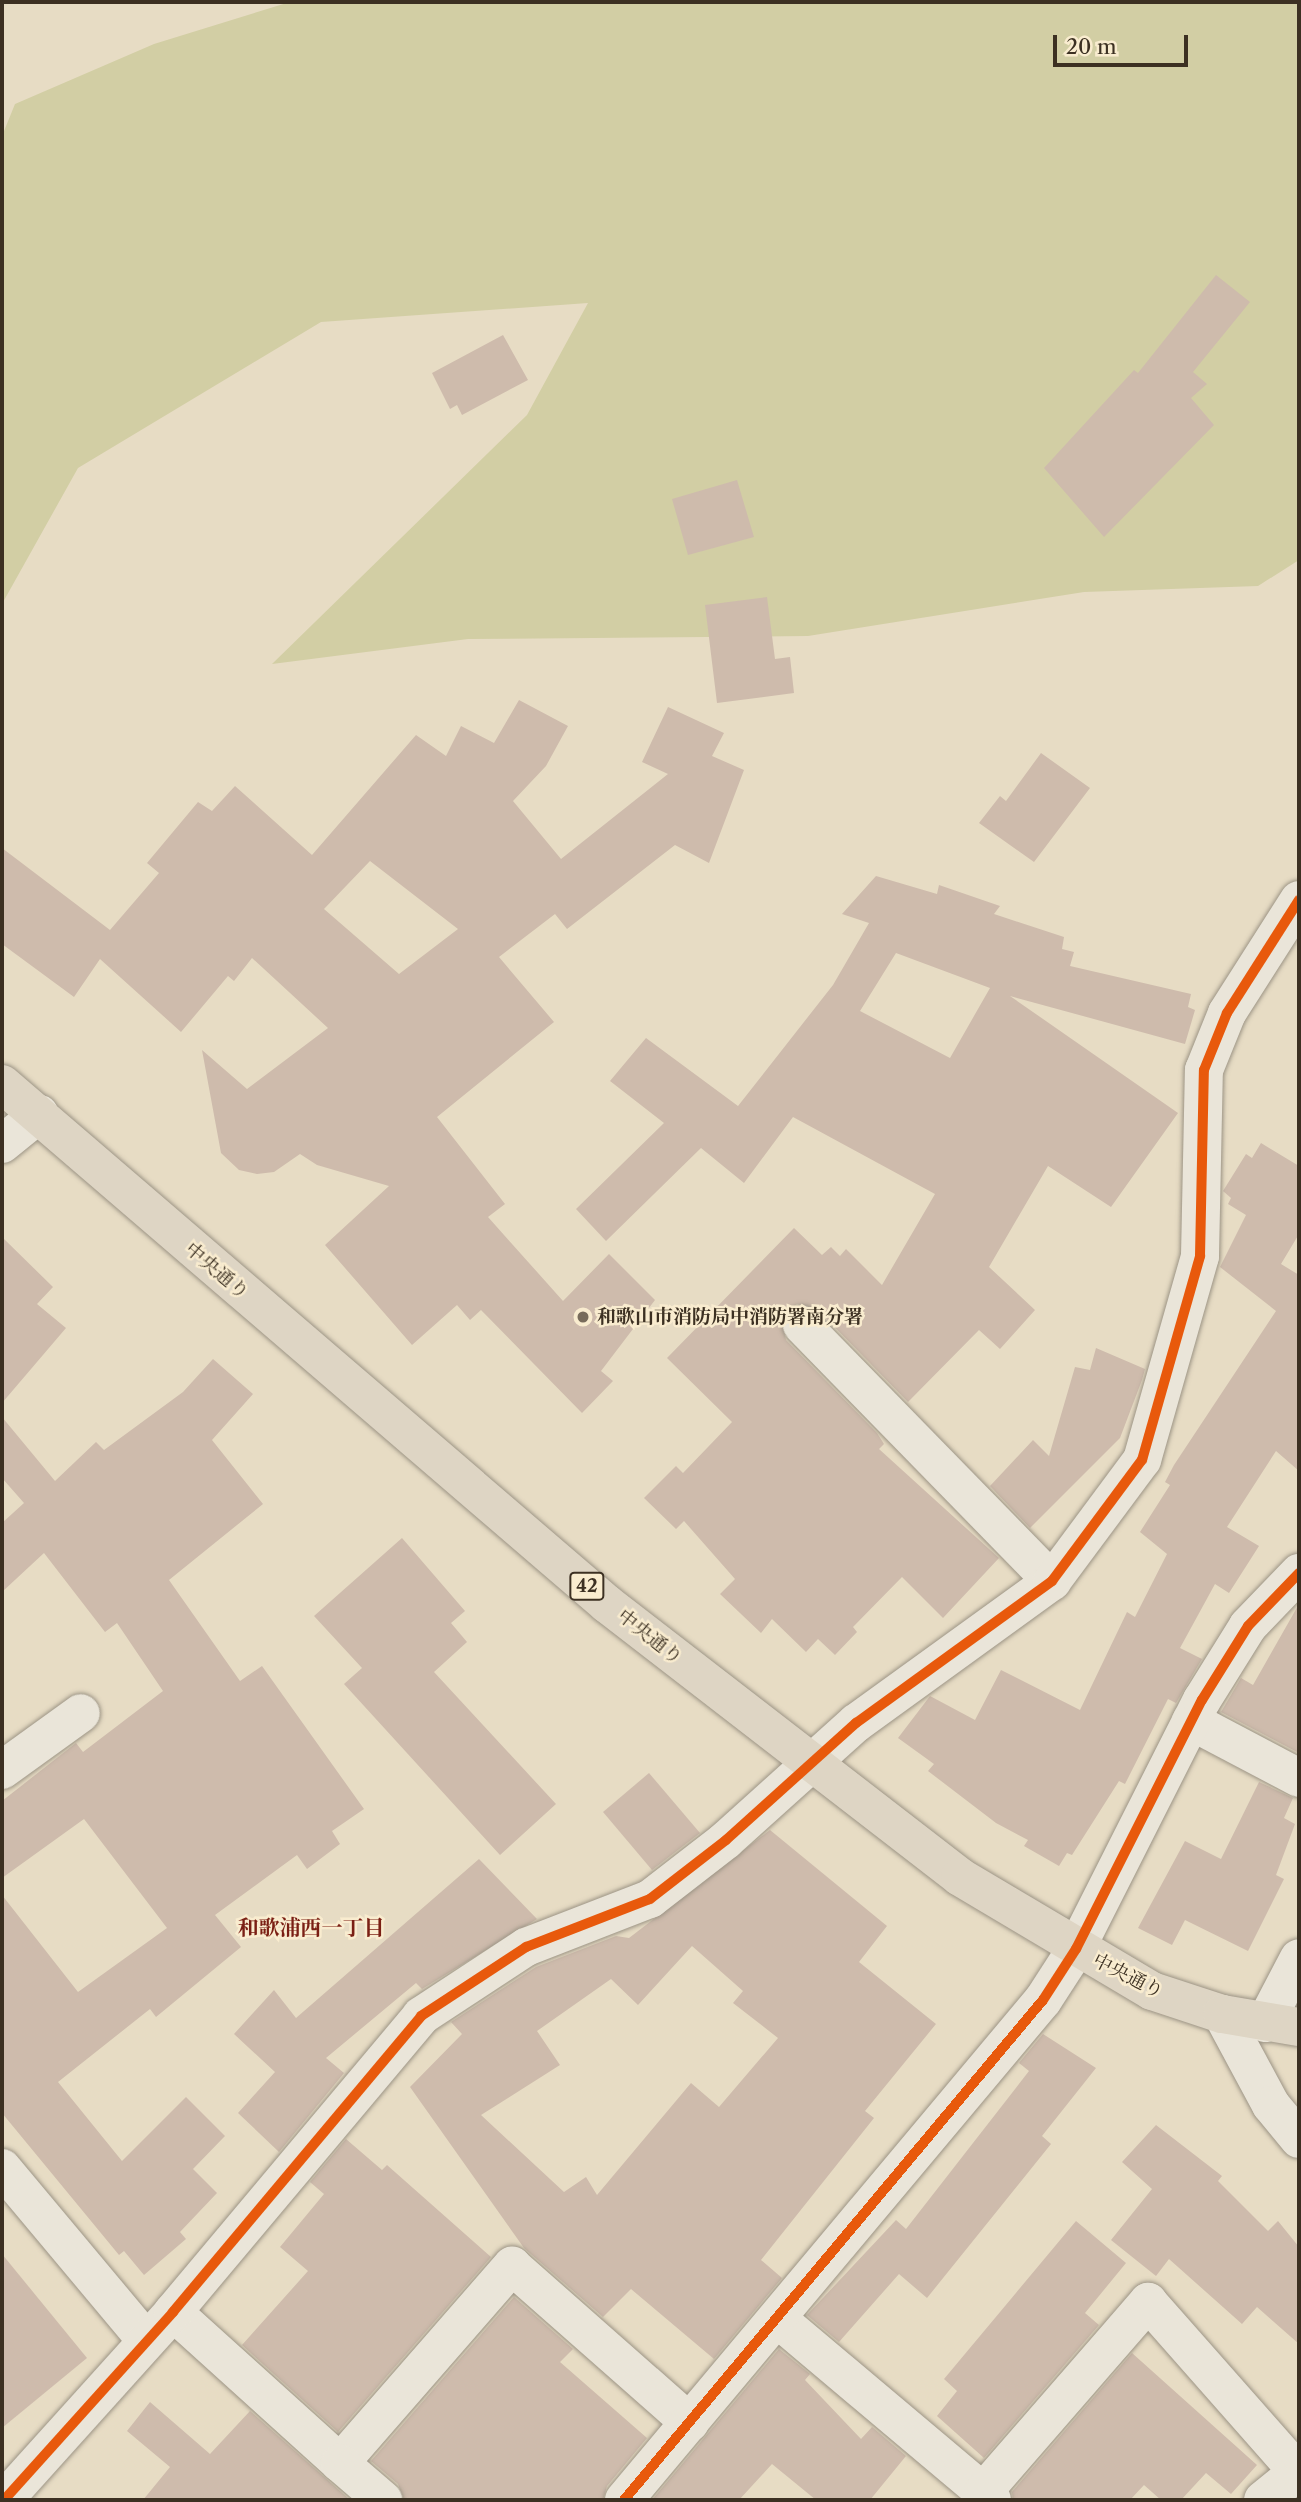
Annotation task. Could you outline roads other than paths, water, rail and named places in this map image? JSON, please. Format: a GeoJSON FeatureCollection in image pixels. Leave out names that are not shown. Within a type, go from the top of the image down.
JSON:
{"type":"FeatureCollection","features":[{"type":"Feature","properties":{"kind":"highway","name":"中央通り"},"geometry":{"type":"LineString","coordinates":[[2,1084],[607,1604],[960,1877],[1076,1949],[1152,1991],[1222,2014],[1282,2025]]}},
{"type":"Feature","properties":{"kind":"street"},"geometry":{"type":"LineString","coordinates":[[4,2500],[173,2312],[421,2016],[526,1947],[650,1899],[726,1840],[808,1761],[1052,1581],[1142,1460],[1200,1256],[1204,1070],[1227,1013],[1299,900]]}},
{"type":"Feature","properties":{"kind":"street"},"geometry":{"type":"LineString","coordinates":[[2,1144],[39,1114]]}},
{"type":"Feature","properties":{"kind":"street"},"geometry":{"type":"LineString","coordinates":[[803,1325],[1052,1581]]}},
{"type":"Feature","properties":{"kind":"street"},"geometry":{"type":"LineString","coordinates":[[624,2500],[779,2320],[1043,2000],[1076,1949],[1191,1721],[1248,1626],[1299,1573]]}},
{"type":"Feature","properties":{"kind":"street"},"geometry":{"type":"LineString","coordinates":[[2,1770],[81,1713]]}},
{"type":"Feature","properties":{"kind":"street"},"geometry":{"type":"LineString","coordinates":[[1191,1721],[1299,1778]]}},
{"type":"Feature","properties":{"kind":"street"},"geometry":{"type":"LineString","coordinates":[[1282,2025],[1299,1958]]}},
{"type":"Feature","properties":{"kind":"street"},"geometry":{"type":"LineString","coordinates":[[1222,2014],[1270,2105],[1299,2139]]}},
{"type":"Feature","properties":{"kind":"street"},"geometry":{"type":"LineString","coordinates":[[2,2168],[146,2340]]}},
{"type":"Feature","properties":{"kind":"street"},"geometry":{"type":"LineString","coordinates":[[340,2463],[512,2266],[690,2423]]}},
{"type":"Feature","properties":{"kind":"street"},"geometry":{"type":"LineString","coordinates":[[779,2320],[988,2496],[1148,2302],[1298,2472],[1263,2500]]}},
{"type":"Feature","properties":{"kind":"street"},"geometry":{"type":"LineString","coordinates":[[173,2312],[383,2500]]}},
{"type":"Feature","properties":{"kind":"place","name":"和歌山市消防局中消防署南分署"},"geometry":{"type":"Point","coordinates":[583,1317]}},
{"type":"Feature","properties":{"kind":"district","name":"和歌浦西一丁目"},"geometry":{"type":"Point","coordinates":[311,1928]}}]}
